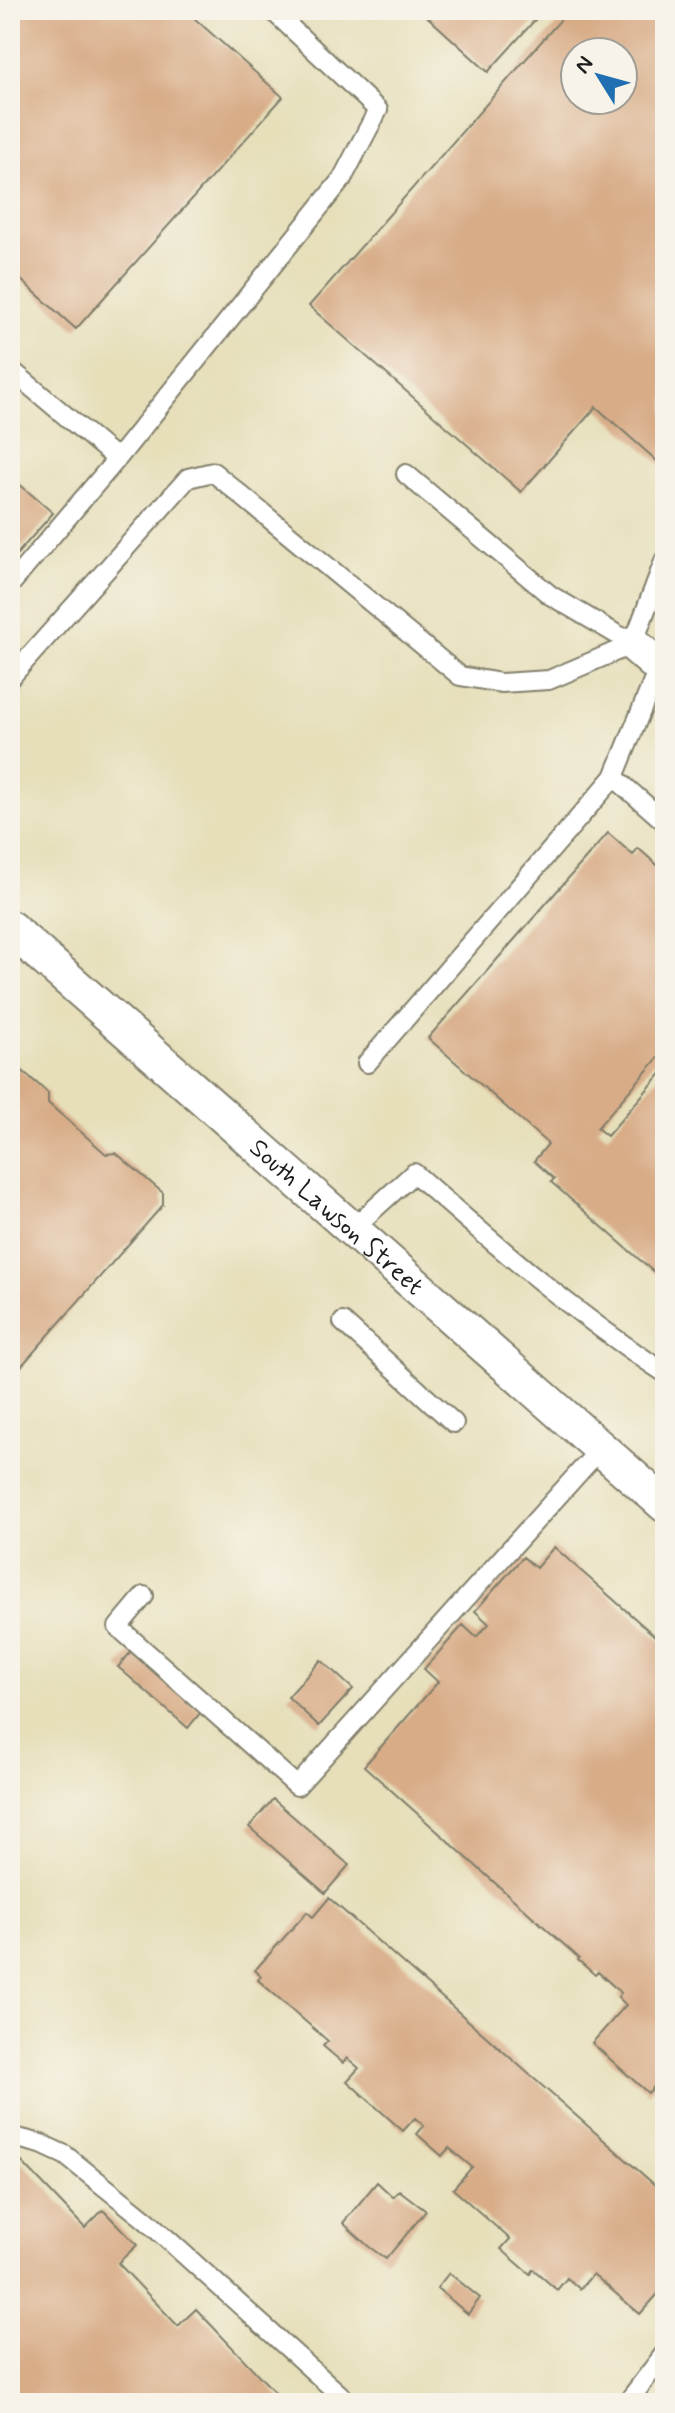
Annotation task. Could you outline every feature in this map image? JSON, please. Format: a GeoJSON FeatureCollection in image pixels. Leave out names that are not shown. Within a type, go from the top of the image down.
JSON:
{"type":"FeatureCollection","features":[{"type":"Feature","properties":{"kind":"street"},"geometry":{"type":"LineString","coordinates":[[633,644],[662,669]]}},
{"type":"Feature","properties":{"kind":"street","name":"South Lawson Street"},"geometry":{"type":"LineString","coordinates":[[10,928],[665,1505]]}},
{"type":"Feature","properties":{"kind":"lane"},"geometry":{"type":"LineString","coordinates":[[10,585],[117,459],[342,179],[378,110],[272,10]]}},
{"type":"Feature","properties":{"kind":"lane"},"geometry":{"type":"LineString","coordinates":[[10,369],[117,459]]}},
{"type":"Feature","properties":{"kind":"lane"},"geometry":{"type":"LineString","coordinates":[[10,678],[188,478],[213,472],[460,676],[501,683],[549,680],[633,644],[665,559]]}},
{"type":"Feature","properties":{"kind":"lane"},"geometry":{"type":"LineString","coordinates":[[406,474],[550,595],[633,644]]}},
{"type":"Feature","properties":{"kind":"lane"},"geometry":{"type":"LineString","coordinates":[[367,1063],[614,777],[662,669]]}},
{"type":"Feature","properties":{"kind":"lane"},"geometry":{"type":"LineString","coordinates":[[614,777],[665,822]]}},
{"type":"Feature","properties":{"kind":"lane"},"geometry":{"type":"LineString","coordinates":[[352,1229],[414,1173],[511,1260],[628,1349],[665,1373]]}},
{"type":"Feature","properties":{"kind":"lane"},"geometry":{"type":"LineString","coordinates":[[343,1322],[454,1423]]}},
{"type":"Feature","properties":{"kind":"lane"},"geometry":{"type":"LineString","coordinates":[[144,1596],[118,1627],[297,1786],[601,1448]]}},
{"type":"Feature","properties":{"kind":"lane"},"geometry":{"type":"LineString","coordinates":[[10,2136],[41,2144],[65,2155],[146,2220],[349,2403]]}},
{"type":"Feature","properties":{"kind":"lane"},"geometry":{"type":"LineString","coordinates":[[627,2403],[665,2353]]}},
{"type":"Feature","properties":{"kind":"building"},"geometry":{"type":"Polygon","coordinates":[[[10,10],[185,10],[283,97],[76,329],[10,270],[10,10]]]}},
{"type":"Feature","properties":{"kind":"building"},"geometry":{"type":"Polygon","coordinates":[[[420,10],[544,10],[488,72],[420,10]]]}},
{"type":"Feature","properties":{"kind":"building"},"geometry":{"type":"Polygon","coordinates":[[[569,10],[665,10],[665,468],[596,407],[521,492],[309,306],[569,10]]]}},
{"type":"Feature","properties":{"kind":"building"},"geometry":{"type":"Polygon","coordinates":[[[10,476],[53,513],[10,562],[10,476]]]}},
{"type":"Feature","properties":{"kind":"building"},"geometry":{"type":"Polygon","coordinates":[[[608,833],[633,855],[638,848],[664,871],[658,876],[665,883],[665,1050],[597,1128],[607,1136],[665,1069],[665,1282],[551,1182],[554,1179],[534,1161],[548,1144],[428,1038],[608,833]]]}},
{"type":"Feature","properties":{"kind":"building"},"geometry":{"type":"Polygon","coordinates":[[[10,1060],[48,1093],[48,1103],[106,1154],[116,1153],[163,1193],[163,1205],[10,1379],[10,1060]]]}},
{"type":"Feature","properties":{"kind":"building"},"geometry":{"type":"Polygon","coordinates":[[[554,1547],[665,1645],[665,2075],[648,2093],[592,2043],[626,2005],[618,1997],[621,1993],[598,1972],[595,1975],[578,1960],[364,1766],[438,1682],[424,1669],[463,1625],[476,1637],[489,1624],[475,1611],[523,1557],[536,1568],[554,1547]]]}},
{"type":"Feature","properties":{"kind":"building"},"geometry":{"type":"Polygon","coordinates":[[[131,1652],[201,1712],[188,1728],[118,1667],[131,1652]]]}},
{"type":"Feature","properties":{"kind":"building"},"geometry":{"type":"Polygon","coordinates":[[[321,1660],[353,1689],[319,1726],[288,1697],[321,1660]]]}},
{"type":"Feature","properties":{"kind":"building"},"geometry":{"type":"Polygon","coordinates":[[[273,1799],[349,1865],[325,1893],[249,1827],[273,1799]]]}},
{"type":"Feature","properties":{"kind":"building"},"geometry":{"type":"Polygon","coordinates":[[[329,1898],[665,2194],[665,2286],[640,2314],[593,2274],[580,2289],[567,2278],[557,2290],[533,2269],[530,2274],[501,2249],[510,2239],[453,2189],[472,2167],[449,2148],[442,2156],[417,2134],[424,2126],[415,2118],[403,2131],[347,2081],[359,2068],[347,2058],[343,2063],[323,2046],[328,2041],[258,1980],[261,1976],[255,1970],[307,1912],[313,1917],[329,1898]]]}},
{"type":"Feature","properties":{"kind":"building"},"geometry":{"type":"Polygon","coordinates":[[[10,2155],[17,2157],[85,2228],[103,2210],[137,2245],[118,2263],[178,2326],[196,2309],[285,2403],[10,2403],[10,2155]]]}},
{"type":"Feature","properties":{"kind":"building"},"geometry":{"type":"Polygon","coordinates":[[[377,2182],[393,2197],[399,2190],[426,2211],[386,2259],[343,2223],[377,2182]]]}},
{"type":"Feature","properties":{"kind":"building"},"geometry":{"type":"Polygon","coordinates":[[[449,2273],[480,2298],[468,2314],[437,2288],[449,2273]]]}}]}
